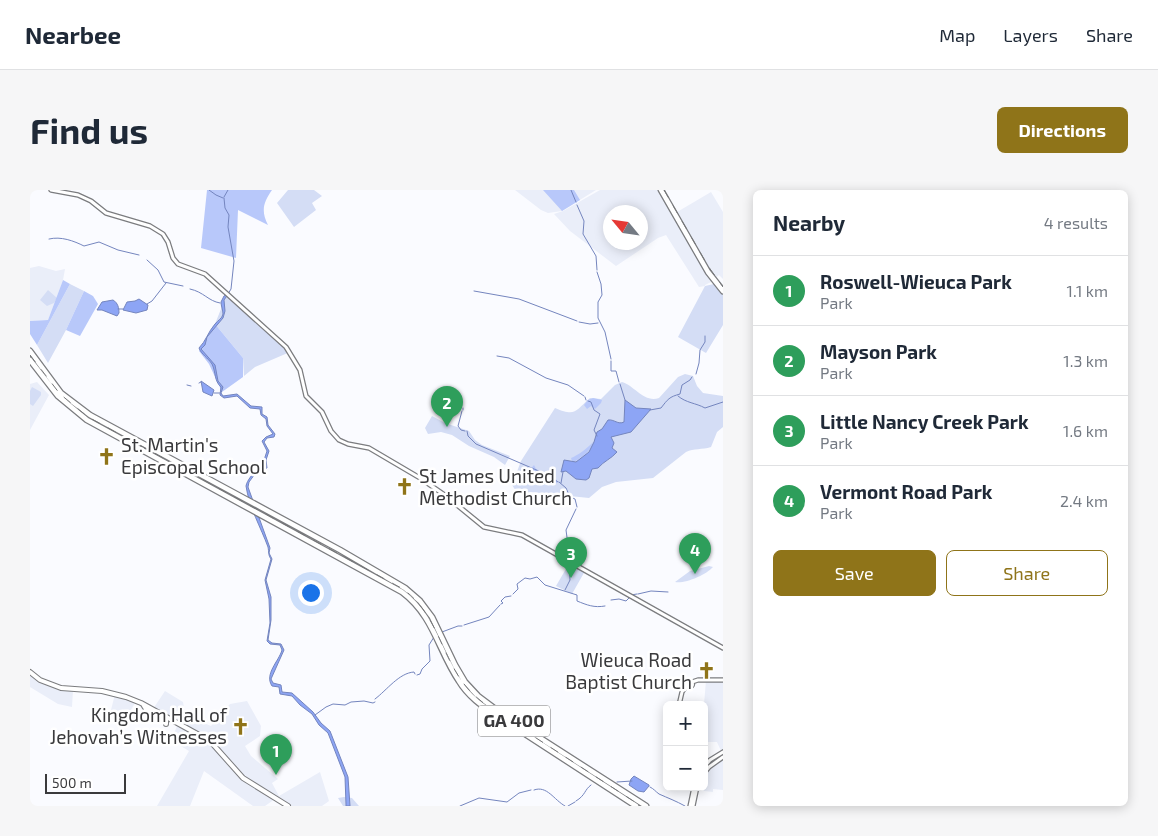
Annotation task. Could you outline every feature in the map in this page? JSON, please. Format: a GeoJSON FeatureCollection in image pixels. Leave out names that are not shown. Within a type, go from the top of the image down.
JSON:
{"type":"FeatureCollection","features":[{"type":"Feature","properties":{"kind":"highway"},"geometry":{"type":"LineString","coordinates":[[661,190],[704,264],[723,292]]}},
{"type":"Feature","properties":{"kind":"highway","name":"GA 400"},"geometry":{"type":"LineString","coordinates":[[30,350],[61,393],[84,412],[340,550],[405,588],[420,601],[462,678],[482,699],[594,776]]}},
{"type":"Feature","properties":{"kind":"highway","name":"GA 400"},"geometry":{"type":"LineString","coordinates":[[30,360],[54,392],[82,416],[398,589],[416,604],[432,623],[446,657],[461,685],[479,703],[594,776],[646,806]]}},
{"type":"Feature","properties":{"kind":"highway"},"geometry":{"type":"LineString","coordinates":[[604,782],[650,806]]}},
{"type":"Feature","properties":{"kind":"highway","name":"GA 400"},"geometry":{"type":"LineString","coordinates":[[604,782],[636,806]]}},
{"type":"Feature","properties":{"kind":"highway"},"geometry":{"type":"LineString","coordinates":[[621,796],[632,806]]}},
{"type":"Feature","properties":{"kind":"main road"},"geometry":{"type":"LineString","coordinates":[[51,190],[73,193],[91,201],[106,213],[156,228],[165,236],[173,258],[178,264],[202,273],[286,347],[300,370],[306,396],[322,412],[330,431],[339,440],[369,448],[420,478],[446,496],[484,527],[520,534],[723,649]]}},
{"type":"Feature","properties":{"kind":"main road"},"geometry":{"type":"LineString","coordinates":[[32,673],[52,686],[86,690],[89,685],[95,690],[116,694],[140,702],[211,742],[241,776],[288,806]]}},
{"type":"Feature","properties":{"kind":"main road"},"geometry":{"type":"LineString","coordinates":[[681,701],[682,692],[688,685],[688,682],[698,680],[723,681]]}},
{"type":"Feature","properties":{"kind":"main road"},"geometry":{"type":"LineString","coordinates":[[692,682],[723,681]]}},
{"type":"Feature","properties":{"kind":"main road"},"geometry":{"type":"LineString","coordinates":[[52,686],[57,683]]}},
{"type":"Feature","properties":{"kind":"main road"},"geometry":{"type":"LineString","coordinates":[[160,713],[167,723],[175,722]]}},
{"type":"Feature","properties":{"kind":"main road"},"geometry":{"type":"LineString","coordinates":[[708,764],[723,755]]}},
{"type":"Feature","properties":{"kind":"main road"},"geometry":{"type":"LineString","coordinates":[[692,806],[695,791]]}},
{"type":"Feature","properties":{"kind":"shaded area"},"geometry":{"type":"Polygon","coordinates":[[[207,190],[272,190],[264,207],[264,215],[268,225],[238,210],[236,258],[201,248],[207,190]]]}},
{"type":"Feature","properties":{"kind":"shaded area"},"geometry":{"type":"Polygon","coordinates":[[[288,190],[314,190],[322,196],[312,203],[316,210],[294,227],[277,203],[288,190]]]}},
{"type":"Feature","properties":{"kind":"shaded area"},"geometry":{"type":"Polygon","coordinates":[[[515,190],[596,190],[562,211],[548,213],[541,210],[515,190]]]}},
{"type":"Feature","properties":{"kind":"shaded area"},"geometry":{"type":"Polygon","coordinates":[[[543,190],[574,190],[580,200],[562,211],[543,190]]]}},
{"type":"Feature","properties":{"kind":"shaded area"},"geometry":{"type":"Polygon","coordinates":[[[600,190],[659,190],[672,215],[711,192],[723,212],[723,279],[719,275],[705,286],[699,287],[666,235],[648,245],[648,205],[603,205],[603,250],[640,250],[616,266],[570,231],[554,214],[563,211],[600,190]]]}},
{"type":"Feature","properties":{"kind":"shaded area"},"geometry":{"type":"Polygon","coordinates":[[[39,266],[56,271],[65,269],[63,280],[48,320],[30,321],[30,268],[39,266]]]}},
{"type":"Feature","properties":{"kind":"shaded area"},"geometry":{"type":"Polygon","coordinates":[[[63,280],[70,284],[37,345],[30,334],[30,321],[48,320],[63,280]]]}},
{"type":"Feature","properties":{"kind":"shaded area"},"geometry":{"type":"Polygon","coordinates":[[[70,284],[84,291],[48,363],[37,345],[70,284]]]}},
{"type":"Feature","properties":{"kind":"shaded area"},"geometry":{"type":"Polygon","coordinates":[[[714,284],[723,295],[723,325],[706,353],[678,337],[705,286],[714,284]]]}},
{"type":"Feature","properties":{"kind":"shaded area"},"geometry":{"type":"Polygon","coordinates":[[[48,290],[57,298],[54,303],[47,306],[40,300],[48,290]]]}},
{"type":"Feature","properties":{"kind":"shaded area"},"geometry":{"type":"Polygon","coordinates":[[[84,291],[93,296],[98,304],[80,336],[66,330],[84,291]]]}},
{"type":"Feature","properties":{"kind":"shaded area"},"geometry":{"type":"Polygon","coordinates":[[[229,293],[224,300],[225,311],[223,318],[207,337],[205,345],[201,349],[215,365],[218,381],[223,387],[221,393],[223,396],[237,394],[251,406],[262,407],[262,414],[267,417],[268,425],[275,434],[274,437],[267,438],[264,442],[269,451],[266,460],[267,468],[258,470],[249,482],[248,487],[270,548],[269,553],[272,559],[266,580],[271,597],[271,620],[268,640],[272,643],[281,644],[284,650],[271,679],[273,683],[281,685],[282,692],[292,693],[330,731],[348,777],[350,806],[346,806],[345,777],[328,733],[319,725],[312,714],[292,696],[280,694],[279,687],[272,686],[270,681],[271,672],[282,650],[280,645],[270,644],[267,641],[270,623],[269,599],[265,580],[271,559],[246,486],[257,469],[266,467],[264,460],[267,451],[262,441],[273,434],[267,426],[266,419],[261,415],[260,409],[250,408],[237,396],[224,398],[220,395],[221,387],[217,382],[212,364],[199,348],[213,327],[222,317],[221,302],[224,296],[229,293]]]}},
{"type":"Feature","properties":{"kind":"shaded area"},"geometry":{"type":"Polygon","coordinates":[[[227,294],[290,352],[255,367],[244,376],[243,358],[215,324],[227,294]]]}},
{"type":"Feature","properties":{"kind":"shaded area"},"geometry":{"type":"Polygon","coordinates":[[[139,299],[148,305],[147,310],[136,313],[123,310],[127,302],[139,299]]]}},
{"type":"Feature","properties":{"kind":"shaded area"},"geometry":{"type":"Polygon","coordinates":[[[113,300],[118,307],[119,313],[117,316],[97,310],[102,302],[113,300]]]}},
{"type":"Feature","properties":{"kind":"shaded area"},"geometry":{"type":"Polygon","coordinates":[[[215,324],[243,358],[243,377],[222,392],[209,364],[199,351],[215,324]]]}},
{"type":"Feature","properties":{"kind":"shaded area"},"geometry":{"type":"Polygon","coordinates":[[[685,374],[693,376],[697,386],[703,393],[723,396],[723,427],[717,432],[711,447],[686,452],[653,478],[616,482],[602,487],[589,498],[531,492],[520,494],[512,485],[521,461],[555,408],[567,412],[575,411],[590,398],[601,399],[615,385],[622,382],[644,396],[654,399],[659,398],[678,377],[685,374]]]}},
{"type":"Feature","properties":{"kind":"shaded area"},"geometry":{"type":"Polygon","coordinates":[[[201,381],[214,390],[212,396],[203,392],[201,381]]]}},
{"type":"Feature","properties":{"kind":"shaded area"},"geometry":{"type":"Polygon","coordinates":[[[37,382],[49,395],[30,430],[30,384],[37,382]]]}},
{"type":"Feature","properties":{"kind":"shaded area"},"geometry":{"type":"Polygon","coordinates":[[[32,387],[41,392],[33,406],[30,404],[30,391],[32,387]]]}},
{"type":"Feature","properties":{"kind":"shaded area"},"geometry":{"type":"Polygon","coordinates":[[[593,398],[602,400],[601,403],[595,409],[591,406],[587,409],[584,405],[593,398]]]}},
{"type":"Feature","properties":{"kind":"shaded area"},"geometry":{"type":"Polygon","coordinates":[[[625,400],[636,408],[651,409],[631,432],[611,437],[614,443],[612,448],[617,452],[598,468],[592,469],[589,478],[586,480],[576,479],[566,471],[561,472],[564,460],[576,462],[589,452],[597,432],[602,429],[608,420],[624,422],[625,400]]]}},
{"type":"Feature","properties":{"kind":"shaded area"},"geometry":{"type":"Polygon","coordinates":[[[432,416],[445,423],[469,431],[475,440],[482,445],[510,456],[505,465],[494,457],[469,446],[452,435],[441,432],[428,434],[425,428],[432,416]]]}},
{"type":"Feature","properties":{"kind":"shaded area"},"geometry":{"type":"Polygon","coordinates":[[[593,442],[587,453],[576,461],[572,461],[571,458],[593,442]]]}},
{"type":"Feature","properties":{"kind":"shaded area"},"geometry":{"type":"Polygon","coordinates":[[[534,465],[536,469],[557,480],[557,483],[544,484],[522,478],[525,472],[529,471],[534,465]]]}},
{"type":"Feature","properties":{"kind":"shaded area"},"geometry":{"type":"Polygon","coordinates":[[[570,562],[585,571],[572,594],[556,586],[570,562]]]}},
{"type":"Feature","properties":{"kind":"shaded area"},"geometry":{"type":"Polygon","coordinates":[[[709,566],[713,567],[701,576],[684,582],[675,582],[690,571],[709,566]]]}},
{"type":"Feature","properties":{"kind":"shaded area"},"geometry":{"type":"Polygon","coordinates":[[[30,673],[48,685],[73,690],[72,707],[58,704],[30,687],[30,673]]]}},
{"type":"Feature","properties":{"kind":"shaded area"},"geometry":{"type":"Polygon","coordinates":[[[706,680],[723,680],[723,790],[713,789],[713,792],[704,791],[708,791],[708,760],[721,751],[717,742],[708,742],[708,701],[704,701],[706,680]]]}},
{"type":"Feature","properties":{"kind":"shaded area"},"geometry":{"type":"Polygon","coordinates":[[[165,691],[183,702],[185,715],[211,726],[230,704],[247,701],[261,726],[260,736],[245,746],[251,756],[278,779],[272,783],[279,796],[320,772],[329,801],[322,806],[287,806],[275,799],[265,806],[253,806],[204,771],[190,806],[157,806],[189,751],[171,740],[178,724],[153,709],[165,691]]]}},
{"type":"Feature","properties":{"kind":"shaded area"},"geometry":{"type":"Polygon","coordinates":[[[115,694],[136,701],[128,715],[111,710],[115,694]]]}},
{"type":"Feature","properties":{"kind":"shaded area"},"geometry":{"type":"Polygon","coordinates":[[[634,776],[649,785],[644,792],[638,791],[629,785],[634,776]]]}},
{"type":"Feature","properties":{"kind":"shaded area"},"geometry":{"type":"Polygon","coordinates":[[[338,798],[352,798],[359,806],[343,806],[338,798]]]}},
{"type":"Feature","properties":{"kind":"waterway"},"geometry":{"type":"LineString","coordinates":[[209,190],[223,198]]}},
{"type":"Feature","properties":{"kind":"waterway"},"geometry":{"type":"LineString","coordinates":[[224,197],[228,190]]}},
{"type":"Feature","properties":{"kind":"waterway"},"geometry":{"type":"LineString","coordinates":[[571,190],[576,202]]}},
{"type":"Feature","properties":{"kind":"waterway"},"geometry":{"type":"LineString","coordinates":[[224,198],[225,208],[229,215],[228,227],[234,261],[231,289],[228,294]]}},
{"type":"Feature","properties":{"kind":"waterway"},"geometry":{"type":"LineString","coordinates":[[577,205],[584,221],[583,234],[596,256],[597,270]]}},
{"type":"Feature","properties":{"kind":"waterway"},"geometry":{"type":"LineString","coordinates":[[49,239],[63,239],[84,246],[99,242],[118,250],[139,255]]}},
{"type":"Feature","properties":{"kind":"waterway"},"geometry":{"type":"LineString","coordinates":[[147,260],[158,270],[164,282],[183,286]]}},
{"type":"Feature","properties":{"kind":"waterway"},"geometry":{"type":"LineString","coordinates":[[597,272],[602,295],[598,302],[598,318],[605,332],[611,359]]}},
{"type":"Feature","properties":{"kind":"waterway"},"geometry":{"type":"LineString","coordinates":[[147,304],[152,301],[166,283]]}},
{"type":"Feature","properties":{"kind":"waterway"},"geometry":{"type":"LineString","coordinates":[[190,289],[220,303]]}},
{"type":"Feature","properties":{"kind":"waterway"},"geometry":{"type":"LineString","coordinates":[[474,291],[519,299],[577,321]]}},
{"type":"Feature","properties":{"kind":"waterway"},"geometry":{"type":"LineString","coordinates":[[118,309],[123,309]]}},
{"type":"Feature","properties":{"kind":"waterway"},"geometry":{"type":"LineString","coordinates":[[579,322],[598,323]]}},
{"type":"Feature","properties":{"kind":"waterway"},"geometry":{"type":"LineString","coordinates":[[696,374],[700,350],[705,342],[705,336]]}},
{"type":"Feature","properties":{"kind":"waterway"},"geometry":{"type":"LineString","coordinates":[[497,356],[509,358],[546,378],[568,385],[584,396]]}},
{"type":"Feature","properties":{"kind":"waterway"},"geometry":{"type":"LineString","coordinates":[[611,361],[611,371],[616,371],[619,382]]}},
{"type":"Feature","properties":{"kind":"waterway"},"geometry":{"type":"LineString","coordinates":[[650,410],[661,408],[673,396],[680,394],[682,385],[692,377]]}},
{"type":"Feature","properties":{"kind":"waterway"},"geometry":{"type":"LineString","coordinates":[[620,384],[625,400]]}},
{"type":"Feature","properties":{"kind":"waterway"},"geometry":{"type":"LineString","coordinates":[[187,385],[191,386]]}},
{"type":"Feature","properties":{"kind":"waterway"},"geometry":{"type":"LineString","coordinates":[[214,393],[220,393]]}},
{"type":"Feature","properties":{"kind":"waterway"},"geometry":{"type":"LineString","coordinates":[[678,396],[705,408],[723,402]]}},
{"type":"Feature","properties":{"kind":"waterway"},"geometry":{"type":"LineString","coordinates":[[588,401],[591,402],[594,410],[600,414],[594,430],[597,436]]}},
{"type":"Feature","properties":{"kind":"waterway"},"geometry":{"type":"LineString","coordinates":[[462,411],[458,426],[461,430],[465,431]]}},
{"type":"Feature","properties":{"kind":"waterway"},"geometry":{"type":"LineString","coordinates":[[467,431],[468,436],[476,444],[548,475],[558,482]]}},
{"type":"Feature","properties":{"kind":"waterway"},"geometry":{"type":"LineString","coordinates":[[561,483],[563,472]]}},
{"type":"Feature","properties":{"kind":"waterway"},"geometry":{"type":"LineString","coordinates":[[559,482],[566,488],[570,497],[575,499],[577,507]]}},
{"type":"Feature","properties":{"kind":"waterway"},"geometry":{"type":"LineString","coordinates":[[570,560],[566,530],[576,509]]}},
{"type":"Feature","properties":{"kind":"waterway"},"geometry":{"type":"LineString","coordinates":[[565,590],[570,580],[569,564]]}},
{"type":"Feature","properties":{"kind":"waterway"},"geometry":{"type":"LineString","coordinates":[[513,594],[518,589],[517,584],[525,578],[537,577],[545,585],[577,595],[577,601],[587,605],[605,606]]}},
{"type":"Feature","properties":{"kind":"waterway"},"geometry":{"type":"LineString","coordinates":[[638,594],[651,591],[668,592]]}},
{"type":"Feature","properties":{"kind":"waterway"},"geometry":{"type":"LineString","coordinates":[[631,595],[637,594]]}},
{"type":"Feature","properties":{"kind":"waterway"},"geometry":{"type":"LineString","coordinates":[[501,604],[505,597],[511,596]]}},
{"type":"Feature","properties":{"kind":"waterway"},"geometry":{"type":"LineString","coordinates":[[611,600],[619,599],[626,601],[629,598]]}},
{"type":"Feature","properties":{"kind":"waterway"},"geometry":{"type":"LineString","coordinates":[[464,625],[489,617],[500,605]]}},
{"type":"Feature","properties":{"kind":"waterway"},"geometry":{"type":"LineString","coordinates":[[442,632],[462,626]]}},
{"type":"Feature","properties":{"kind":"waterway"},"geometry":{"type":"LineString","coordinates":[[417,675],[420,674],[430,661],[429,645],[434,637]]}},
{"type":"Feature","properties":{"kind":"waterway"},"geometry":{"type":"LineString","coordinates":[[375,699],[403,675],[414,672],[415,674]]}},
{"type":"Feature","properties":{"kind":"waterway"},"geometry":{"type":"LineString","coordinates":[[315,715],[333,704],[345,705],[351,702],[375,702]]}},
{"type":"Feature","properties":{"kind":"waterway"},"geometry":{"type":"LineString","coordinates":[[617,782],[632,781]]}},
{"type":"Feature","properties":{"kind":"waterway"},"geometry":{"type":"LineString","coordinates":[[576,801],[582,797],[591,785]]}},
{"type":"Feature","properties":{"kind":"waterway"},"geometry":{"type":"LineString","coordinates":[[650,787],[659,794],[685,806]]}},
{"type":"Feature","properties":{"kind":"waterway"},"geometry":{"type":"LineString","coordinates":[[460,806],[479,798],[507,802],[519,793],[531,790]]}},
{"type":"Feature","properties":{"kind":"waterway"},"geometry":{"type":"LineString","coordinates":[[534,790],[547,791],[565,806]]}},
{"type":"Feature","properties":{"kind":"waterway"},"geometry":{"type":"LineString","coordinates":[[568,806],[575,802]]}},
{"type":"Feature","properties":{"kind":"railway"},"geometry":{"type":"LineString","coordinates":[[664,190],[708,266],[723,287]]}},
{"type":"Feature","properties":{"kind":"railway"},"geometry":{"type":"LineString","coordinates":[[30,355],[60,394],[88,417],[403,589],[414,598],[430,619],[452,665],[466,687],[474,695],[493,710],[641,806]]}},
{"type":"Feature","properties":{"kind":"place","name":"Mayson Park"},"geometry":{"type":"Point","coordinates":[447,427]}},
{"type":"Feature","properties":{"kind":"place","name":"St. Martin's Episcopal School"},"geometry":{"type":"Point","coordinates":[107,456]}},
{"type":"Feature","properties":{"kind":"place","name":"St James United Methodist Church"},"geometry":{"type":"Point","coordinates":[405,487]}},
{"type":"Feature","properties":{"kind":"place","name":"Vermont Road Park"},"geometry":{"type":"Point","coordinates":[695,574]}},
{"type":"Feature","properties":{"kind":"place","name":"Little Nancy Creek Park"},"geometry":{"type":"Point","coordinates":[571,578]}},
{"type":"Feature","properties":{"kind":"place","name":"Wieuca Road Baptist Church"},"geometry":{"type":"Point","coordinates":[706,671]}},
{"type":"Feature","properties":{"kind":"place","name":"Kingdom Hall of Jehovah’s Witnesses"},"geometry":{"type":"Point","coordinates":[241,726]}},
{"type":"Feature","properties":{"kind":"place","name":"Roswell-Wieuca Park"},"geometry":{"type":"Point","coordinates":[276,775]}}]}
